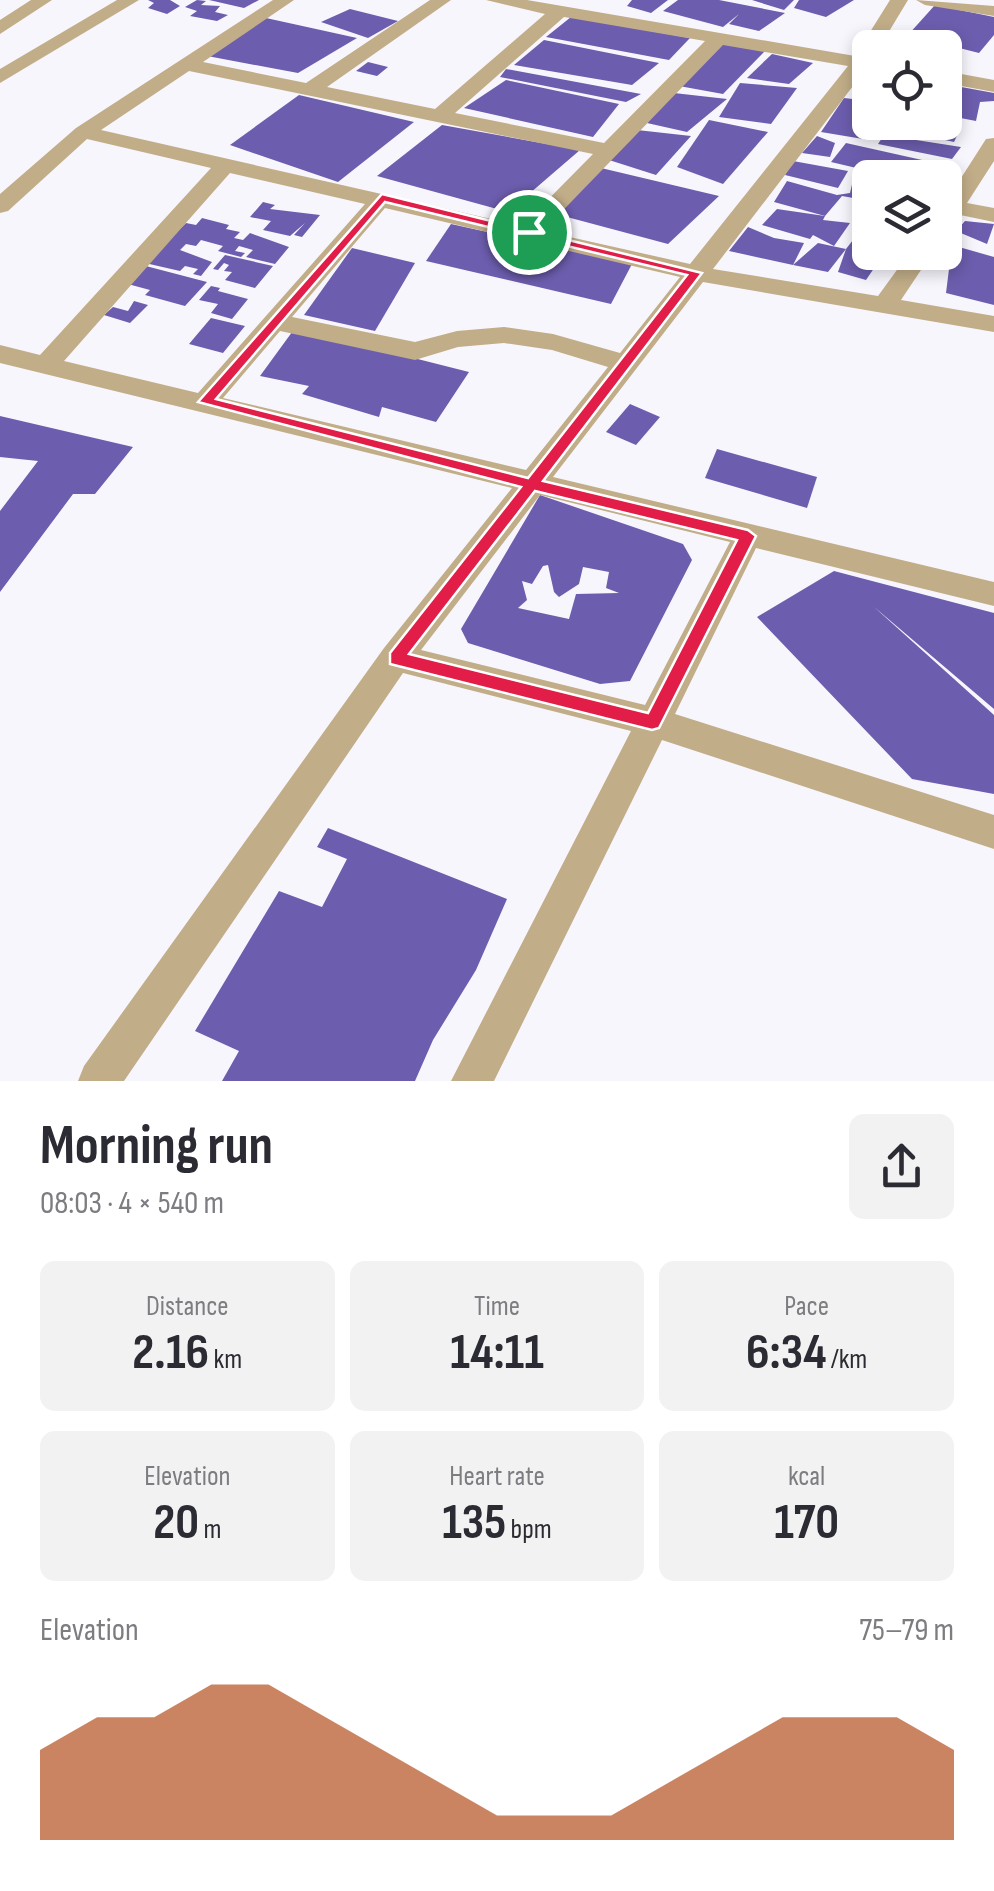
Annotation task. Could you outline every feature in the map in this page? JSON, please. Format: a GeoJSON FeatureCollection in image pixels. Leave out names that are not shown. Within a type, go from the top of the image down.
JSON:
{"type":"FeatureCollection","features":[{"type":"Feature","properties":{"kind":"street"},"geometry":{"type":"LineString","coordinates":[[0,28],[43,0]]}},
{"type":"Feature","properties":{"kind":"street"},"geometry":{"type":"LineString","coordinates":[[0,77],[130,0]]}},
{"type":"Feature","properties":{"kind":"street"},"geometry":{"type":"LineString","coordinates":[[0,206],[83,132],[181,64],[285,0]]}},
{"type":"Feature","properties":{"kind":"street"},"geometry":{"type":"LineString","coordinates":[[311,90],[442,0]]}},
{"type":"Feature","properties":{"kind":"street"},"geometry":{"type":"LineString","coordinates":[[495,0],[852,61]]}},
{"type":"Feature","properties":{"kind":"street"},"geometry":{"type":"LineString","coordinates":[[883,30],[900,0]]}},
{"type":"Feature","properties":{"kind":"street"},"geometry":{"type":"LineString","coordinates":[[924,0],[994,11]]}},
{"type":"Feature","properties":{"kind":"street"},"geometry":{"type":"LineString","coordinates":[[442,114],[560,11]]}},
{"type":"Feature","properties":{"kind":"street"},"geometry":{"type":"LineString","coordinates":[[529,232],[719,38]]}},
{"type":"Feature","properties":{"kind":"street"},"geometry":{"type":"LineString","coordinates":[[181,64],[606,150]]}},
{"type":"Feature","properties":{"kind":"street"},"geometry":{"type":"LineString","coordinates":[[99,1081],[396,658],[695,273],[852,79]]}},
{"type":"Feature","properties":{"kind":"street"},"geometry":{"type":"LineString","coordinates":[[962,80],[994,86]]}},
{"type":"Feature","properties":{"kind":"street"},"geometry":{"type":"LineString","coordinates":[[83,132],[695,273],[994,324]]}},
{"type":"Feature","properties":{"kind":"street"},"geometry":{"type":"LineString","coordinates":[[962,196],[991,154]]}},
{"type":"Feature","properties":{"kind":"street"},"geometry":{"type":"LineString","coordinates":[[46,364],[227,163]]}},
{"type":"Feature","properties":{"kind":"street"},"geometry":{"type":"LineString","coordinates":[[206,402],[382,198]]}},
{"type":"Feature","properties":{"kind":"street"},"geometry":{"type":"LineString","coordinates":[[962,214],[994,215]]}},
{"type":"Feature","properties":{"kind":"street"},"geometry":{"type":"LineString","coordinates":[[886,303],[909,270]]}},
{"type":"Feature","properties":{"kind":"street"},"geometry":{"type":"LineString","coordinates":[[275,322],[415,351],[457,340],[504,335],[553,342],[626,363]]}},
{"type":"Feature","properties":{"kind":"street"},"geometry":{"type":"LineString","coordinates":[[0,354],[994,594]]}},
{"type":"Feature","properties":{"kind":"street"},"geometry":{"type":"LineString","coordinates":[[472,1081],[748,536]]}},
{"type":"Feature","properties":{"kind":"street"},"geometry":{"type":"LineString","coordinates":[[396,658],[652,722],[994,832]]}},
{"type":"Feature","properties":{"kind":"building"},"geometry":{"type":"Polygon","coordinates":[[[148,0],[170,0],[180,6],[167,14],[148,8],[154,3],[148,0]]]}},
{"type":"Feature","properties":{"kind":"building"},"geometry":{"type":"Polygon","coordinates":[[[197,0],[206,1],[201,5],[220,6],[215,12],[228,15],[217,21],[190,16],[197,11],[185,7],[197,0]]]}},
{"type":"Feature","properties":{"kind":"building"},"geometry":{"type":"Polygon","coordinates":[[[209,0],[259,0],[244,8],[209,0]]]}},
{"type":"Feature","properties":{"kind":"building"},"geometry":{"type":"Polygon","coordinates":[[[632,0],[668,0],[651,13],[627,6],[632,0]]]}},
{"type":"Feature","properties":{"kind":"building"},"geometry":{"type":"Polygon","coordinates":[[[678,0],[719,0],[785,13],[759,31],[729,24],[739,14],[723,27],[663,11],[678,0]]]}},
{"type":"Feature","properties":{"kind":"building"},"geometry":{"type":"Polygon","coordinates":[[[752,0],[794,0],[784,10],[752,0]]]}},
{"type":"Feature","properties":{"kind":"building"},"geometry":{"type":"Polygon","coordinates":[[[799,0],[854,0],[826,17],[794,8],[799,0]]]}},
{"type":"Feature","properties":{"kind":"building"},"geometry":{"type":"Polygon","coordinates":[[[935,5],[994,17],[994,35],[979,53],[962,49],[962,30],[912,30],[935,5]]]}},
{"type":"Feature","properties":{"kind":"building"},"geometry":{"type":"Polygon","coordinates":[[[350,9],[398,21],[368,38],[321,22],[350,9]]]}},
{"type":"Feature","properties":{"kind":"building"},"geometry":{"type":"Polygon","coordinates":[[[571,17],[690,38],[669,60],[546,37],[571,17]]]}},
{"type":"Feature","properties":{"kind":"building"},"geometry":{"type":"Polygon","coordinates":[[[266,18],[357,38],[298,73],[202,55],[266,18]]]}},
{"type":"Feature","properties":{"kind":"building"},"geometry":{"type":"Polygon","coordinates":[[[544,40],[659,63],[632,85],[514,65],[544,40]]]}},
{"type":"Feature","properties":{"kind":"building"},"geometry":{"type":"Polygon","coordinates":[[[722,44],[765,51],[723,94],[679,86],[722,44]]]}},
{"type":"Feature","properties":{"kind":"building"},"geometry":{"type":"Polygon","coordinates":[[[772,54],[813,63],[789,84],[747,78],[772,54]]]}},
{"type":"Feature","properties":{"kind":"building"},"geometry":{"type":"Polygon","coordinates":[[[368,62],[388,67],[377,76],[356,71],[368,62]]]}},
{"type":"Feature","properties":{"kind":"building"},"geometry":{"type":"Polygon","coordinates":[[[506,69],[641,94],[626,102],[500,77],[506,69]]]}},
{"type":"Feature","properties":{"kind":"building"},"geometry":{"type":"Polygon","coordinates":[[[506,80],[619,104],[593,137],[464,108],[506,80]]]}},
{"type":"Feature","properties":{"kind":"building"},"geometry":{"type":"Polygon","coordinates":[[[740,83],[797,88],[771,124],[719,117],[740,83]]]}},
{"type":"Feature","properties":{"kind":"building"},"geometry":{"type":"Polygon","coordinates":[[[962,87],[994,93],[994,101],[980,102],[976,121],[962,118],[962,87]]]}},
{"type":"Feature","properties":{"kind":"building"},"geometry":{"type":"Polygon","coordinates":[[[674,93],[727,99],[687,132],[647,123],[674,93]]]}},
{"type":"Feature","properties":{"kind":"building"},"geometry":{"type":"Polygon","coordinates":[[[299,95],[414,122],[338,182],[230,145],[299,95]]]}},
{"type":"Feature","properties":{"kind":"building"},"geometry":{"type":"Polygon","coordinates":[[[844,98],[852,99],[852,137],[821,132],[844,98]]]}},
{"type":"Feature","properties":{"kind":"building"},"geometry":{"type":"Polygon","coordinates":[[[709,120],[768,132],[723,184],[677,167],[709,120]]]}},
{"type":"Feature","properties":{"kind":"building"},"geometry":{"type":"Polygon","coordinates":[[[442,125],[580,150],[508,212],[377,176],[442,125]]]}},
{"type":"Feature","properties":{"kind":"building"},"geometry":{"type":"Polygon","coordinates":[[[637,130],[691,136],[656,175],[609,160],[637,130]]]}},
{"type":"Feature","properties":{"kind":"building"},"geometry":{"type":"Polygon","coordinates":[[[817,136],[835,143],[830,157],[802,153],[817,136]]]}},
{"type":"Feature","properties":{"kind":"building"},"geometry":{"type":"Polygon","coordinates":[[[881,140],[916,140],[961,147],[952,159],[878,144],[881,140]]]}},
{"type":"Feature","properties":{"kind":"building"},"geometry":{"type":"Polygon","coordinates":[[[846,143],[922,160],[852,160],[852,167],[831,162],[846,143]]]}},
{"type":"Feature","properties":{"kind":"building"},"geometry":{"type":"Polygon","coordinates":[[[793,161],[848,171],[838,188],[785,175],[793,161]]]}},
{"type":"Feature","properties":{"kind":"building"},"geometry":{"type":"Polygon","coordinates":[[[601,168],[719,196],[668,244],[552,213],[601,168]]]}},
{"type":"Feature","properties":{"kind":"building"},"geometry":{"type":"Polygon","coordinates":[[[787,181],[837,195],[850,193],[852,184],[852,198],[842,196],[825,216],[774,202],[787,181]]]}},
{"type":"Feature","properties":{"kind":"building"},"geometry":{"type":"Polygon","coordinates":[[[263,202],[275,205],[270,209],[320,215],[302,237],[294,235],[305,223],[290,236],[263,230],[271,221],[250,217],[263,202]]]}},
{"type":"Feature","properties":{"kind":"building"},"geometry":{"type":"Polygon","coordinates":[[[777,209],[850,223],[834,246],[813,235],[810,239],[762,225],[777,209]]]}},
{"type":"Feature","properties":{"kind":"building"},"geometry":{"type":"Polygon","coordinates":[[[202,218],[240,232],[234,238],[243,240],[250,233],[289,247],[275,264],[246,257],[253,250],[239,246],[235,251],[245,253],[241,257],[218,251],[223,246],[201,240],[196,246],[186,244],[180,250],[212,262],[201,276],[193,274],[198,269],[185,266],[180,271],[145,263],[186,223],[196,225],[202,218]]]}},
{"type":"Feature","properties":{"kind":"building"},"geometry":{"type":"Polygon","coordinates":[[[965,221],[994,224],[987,244],[962,234],[965,221]]]}},
{"type":"Feature","properties":{"kind":"building"},"geometry":{"type":"Polygon","coordinates":[[[451,224],[632,264],[611,304],[426,261],[451,224]]]}},
{"type":"Feature","properties":{"kind":"building"},"geometry":{"type":"Polygon","coordinates":[[[748,227],[774,238],[804,243],[793,265],[729,251],[748,227]]]}},
{"type":"Feature","properties":{"kind":"building"},"geometry":{"type":"Polygon","coordinates":[[[852,241],[852,270],[873,270],[866,280],[838,272],[852,241]]]}},
{"type":"Feature","properties":{"kind":"building"},"geometry":{"type":"Polygon","coordinates":[[[818,243],[846,249],[828,272],[793,265],[818,243]]]}},
{"type":"Feature","properties":{"kind":"building"},"geometry":{"type":"Polygon","coordinates":[[[352,248],[415,263],[375,331],[304,315],[352,248]]]}},
{"type":"Feature","properties":{"kind":"building"},"geometry":{"type":"Polygon","coordinates":[[[962,248],[994,257],[994,305],[946,293],[949,270],[962,270],[962,248]]]}},
{"type":"Feature","properties":{"kind":"building"},"geometry":{"type":"Polygon","coordinates":[[[225,255],[273,266],[255,288],[225,280],[232,272],[224,271],[229,265],[224,263],[218,270],[213,269],[225,255]]]}},
{"type":"Feature","properties":{"kind":"building"},"geometry":{"type":"Polygon","coordinates":[[[142,265],[207,282],[185,306],[145,295],[150,290],[124,283],[142,265]]]}},
{"type":"Feature","properties":{"kind":"building"},"geometry":{"type":"Polygon","coordinates":[[[211,286],[248,299],[232,319],[211,313],[218,304],[199,300],[211,286]]]}},
{"type":"Feature","properties":{"kind":"building"},"geometry":{"type":"Polygon","coordinates":[[[134,301],[148,305],[130,323],[104,315],[113,307],[128,311],[134,301]]]}},
{"type":"Feature","properties":{"kind":"building"},"geometry":{"type":"Polygon","coordinates":[[[211,318],[245,326],[223,353],[189,344],[211,318]]]}},
{"type":"Feature","properties":{"kind":"building"},"geometry":{"type":"Polygon","coordinates":[[[295,328],[469,372],[436,422],[382,407],[379,417],[302,394],[309,386],[260,376],[295,328]]]}},
{"type":"Feature","properties":{"kind":"building"},"geometry":{"type":"Polygon","coordinates":[[[630,404],[660,417],[636,445],[606,432],[630,404]]]}},
{"type":"Feature","properties":{"kind":"building"},"geometry":{"type":"Polygon","coordinates":[[[0,416],[133,447],[95,494],[73,494],[0,592],[0,511],[38,461],[0,457],[0,416]]]}},
{"type":"Feature","properties":{"kind":"building"},"geometry":{"type":"Polygon","coordinates":[[[717,449],[817,477],[807,508],[705,478],[717,449]]]}},
{"type":"Feature","properties":{"kind":"building"},"geometry":{"type":"Polygon","coordinates":[[[540,495],[683,544],[692,560],[630,681],[600,684],[468,643],[461,629],[540,495]],[[548,565],[543,566],[532,584],[522,581],[527,600],[518,608],[569,619],[576,594],[619,593],[606,588],[609,572],[583,567],[579,584],[559,597],[554,592],[548,565]]]}},
{"type":"Feature","properties":{"kind":"building"},"geometry":{"type":"Polygon","coordinates":[[[834,571],[994,613],[994,709],[873,606],[994,715],[994,794],[912,779],[757,617],[834,571]]]}},
{"type":"Feature","properties":{"kind":"building"},"geometry":{"type":"Polygon","coordinates":[[[328,828],[507,899],[476,970],[433,1040],[415,1081],[222,1081],[239,1051],[195,1031],[279,891],[322,907],[347,859],[317,847],[328,828]]]}},
{"type":"Feature","properties":{"kind":"route"},"geometry":{"type":"LineString","coordinates":[[529,232],[382,198],[206,402],[532,484],[748,536],[652,722],[396,658],[532,484],[579,424],[695,273],[529,232]]}}]}
